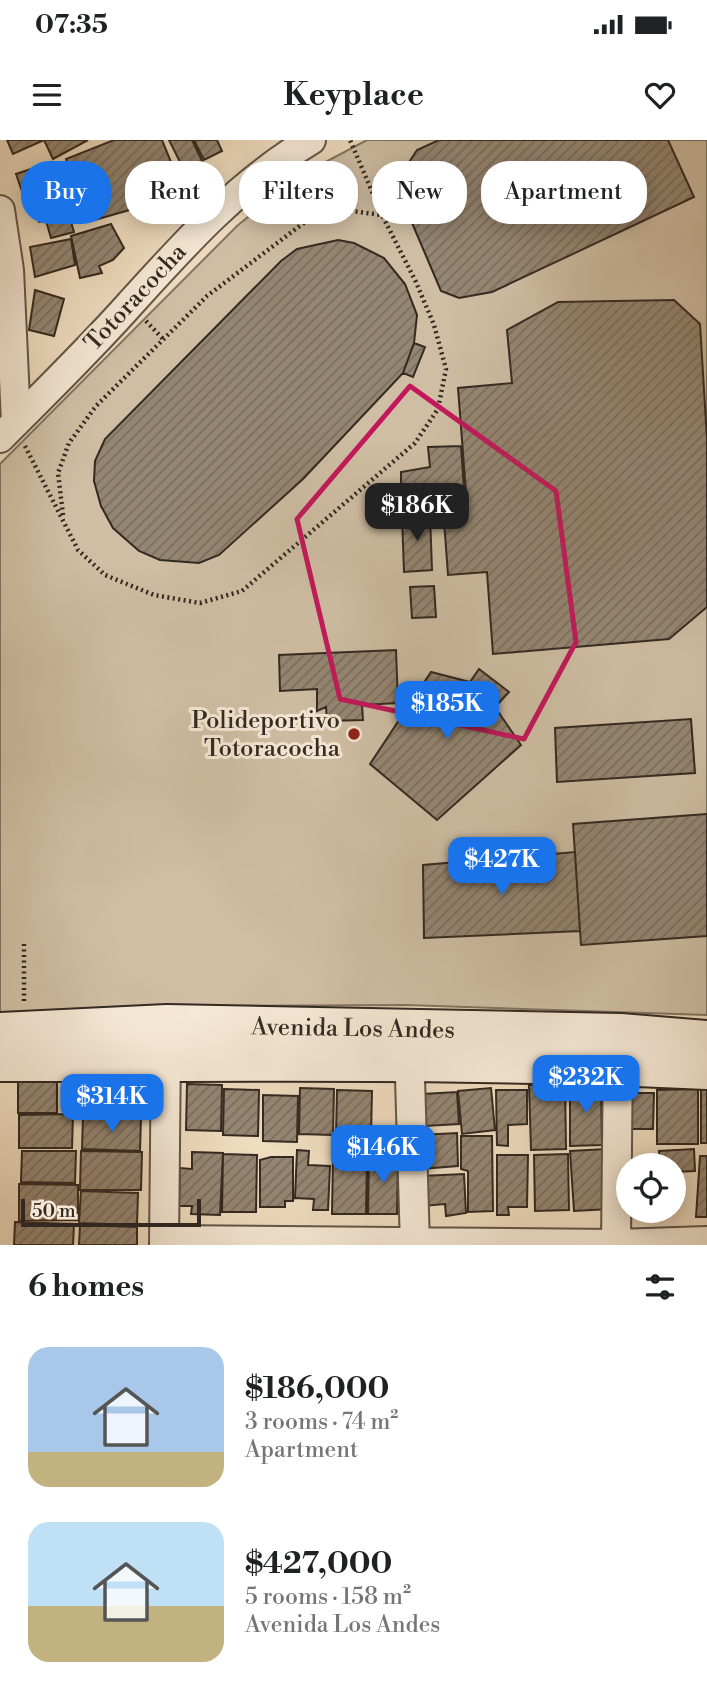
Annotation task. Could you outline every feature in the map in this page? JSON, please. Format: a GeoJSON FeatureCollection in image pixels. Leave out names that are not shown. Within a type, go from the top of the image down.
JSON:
{"type":"FeatureCollection","features":[{"type":"Feature","properties":{"kind":"main road","name":"Avenida Los Andes"},"geometry":{"type":"LineString","coordinates":[[12,1031],[166,1042],[618,1049],[707,1040]]}},
{"type":"Feature","properties":{"kind":"main road","name":"Avenida Los Andes"},"geometry":{"type":"LineString","coordinates":[[0,1062],[166,1042]]}},
{"type":"Feature","properties":{"kind":"main road","name":"Avenida Los Andes"},"geometry":{"type":"LineString","coordinates":[[618,1049],[707,1070]]}},
{"type":"Feature","properties":{"kind":"street","name":"Totoracocha"},"geometry":{"type":"LineString","coordinates":[[8,430],[227,201],[278,160],[311,140]]}},
{"type":"Feature","properties":{"kind":"street"},"geometry":{"type":"LineString","coordinates":[[0,210],[9,270],[8,430]]}},
{"type":"Feature","properties":{"kind":"street"},"geometry":{"type":"LineString","coordinates":[[166,1042],[164,1242],[616,1244],[707,1241]]}},
{"type":"Feature","properties":{"kind":"street"},"geometry":{"type":"LineString","coordinates":[[410,1046],[415,1244]]}},
{"type":"Feature","properties":{"kind":"street"},"geometry":{"type":"LineString","coordinates":[[616,1244],[618,1049]]}},
{"type":"Feature","properties":{"kind":"path"},"geometry":{"type":"LineString","coordinates":[[350,140],[372,192]]}},
{"type":"Feature","properties":{"kind":"path"},"geometry":{"type":"LineString","coordinates":[[63,519],[58,473],[69,443],[96,406],[207,296],[305,222],[351,211],[372,214]]}},
{"type":"Feature","properties":{"kind":"path"},"geometry":{"type":"LineString","coordinates":[[8,430],[63,519],[78,550],[105,575],[154,595],[200,603],[242,591],[415,443],[438,409],[446,369],[434,325],[387,224]]}},
{"type":"Feature","properties":{"kind":"path"},"geometry":{"type":"LineString","coordinates":[[12,1031],[24,942]]}},
{"type":"Feature","properties":{"kind":"highlighted area"},"geometry":{"type":"Polygon","coordinates":[[[410,386],[556,491],[576,642],[524,739],[340,699],[297,519],[410,386]]]}},
{"type":"Feature","properties":{"kind":"shaded area","name":"Polideportivo Totoracocha"},"geometry":{"type":"Polygon","coordinates":[[[367,140],[707,140],[707,1015],[406,1005],[168,1006],[0,1018],[0,464],[239,224],[358,224],[358,161],[327,161],[367,140]]]}},
{"type":"Feature","properties":{"kind":"building"},"geometry":{"type":"Polygon","coordinates":[[[7,140],[44,140],[13,154],[7,140]]]}},
{"type":"Feature","properties":{"kind":"building"},"geometry":{"type":"Polygon","coordinates":[[[44,140],[88,140],[53,159],[44,140]]]}},
{"type":"Feature","properties":{"kind":"building"},"geometry":{"type":"Polygon","coordinates":[[[114,140],[162,140],[171,161],[125,161],[125,211],[111,215],[111,161],[66,159],[114,140]]]}},
{"type":"Feature","properties":{"kind":"building"},"geometry":{"type":"Polygon","coordinates":[[[169,140],[192,140],[202,161],[180,161],[169,140]]]}},
{"type":"Feature","properties":{"kind":"building"},"geometry":{"type":"Polygon","coordinates":[[[194,140],[217,140],[222,151],[204,160],[194,140]]]}},
{"type":"Feature","properties":{"kind":"building"},"geometry":{"type":"Polygon","coordinates":[[[439,140],[668,140],[694,197],[647,219],[647,161],[481,161],[481,224],[637,224],[492,292],[459,298],[441,291],[412,224],[467,224],[467,161],[410,161],[417,150],[439,140]]]}},
{"type":"Feature","properties":{"kind":"building"},"geometry":{"type":"Polygon","coordinates":[[[21,172],[21,189],[16,174],[21,172]]]}},
{"type":"Feature","properties":{"kind":"building"},"geometry":{"type":"Polygon","coordinates":[[[47,224],[72,224],[74,232],[51,238],[47,224]]]}},
{"type":"Feature","properties":{"kind":"building"},"geometry":{"type":"Polygon","coordinates":[[[111,224],[124,248],[113,260],[99,266],[102,273],[80,278],[71,236],[111,224]]]}},
{"type":"Feature","properties":{"kind":"building"},"geometry":{"type":"Polygon","coordinates":[[[71,239],[75,265],[35,277],[30,247],[71,239]]]}},
{"type":"Feature","properties":{"kind":"building"},"geometry":{"type":"Polygon","coordinates":[[[338,240],[354,243],[384,258],[405,284],[417,315],[414,343],[403,373],[303,479],[219,555],[199,563],[160,560],[139,551],[113,528],[101,506],[94,481],[95,461],[105,439],[281,261],[297,249],[338,240]]]}},
{"type":"Feature","properties":{"kind":"building"},"geometry":{"type":"Polygon","coordinates":[[[35,290],[64,299],[54,336],[29,330],[35,290]]]}},
{"type":"Feature","properties":{"kind":"building"},"geometry":{"type":"Polygon","coordinates":[[[674,300],[700,324],[707,439],[707,607],[669,639],[493,654],[487,572],[448,575],[443,507],[467,505],[458,388],[512,383],[507,330],[558,302],[674,300]]]}},
{"type":"Feature","properties":{"kind":"building"},"geometry":{"type":"Polygon","coordinates":[[[414,343],[425,347],[413,377],[403,373],[414,343]]]}},
{"type":"Feature","properties":{"kind":"building"},"geometry":{"type":"Polygon","coordinates":[[[461,446],[465,503],[401,507],[401,472],[430,467],[428,447],[461,446]]]}},
{"type":"Feature","properties":{"kind":"building"},"geometry":{"type":"Polygon","coordinates":[[[430,514],[432,570],[404,572],[402,516],[430,514]]]}},
{"type":"Feature","properties":{"kind":"building"},"geometry":{"type":"Polygon","coordinates":[[[434,586],[436,617],[412,618],[410,587],[434,586]]]}},
{"type":"Feature","properties":{"kind":"building"},"geometry":{"type":"Polygon","coordinates":[[[396,650],[398,703],[362,705],[363,720],[327,721],[326,707],[317,711],[317,689],[280,691],[279,655],[396,650]]]}},
{"type":"Feature","properties":{"kind":"building"},"geometry":{"type":"Polygon","coordinates":[[[479,669],[509,692],[495,707],[521,745],[437,820],[370,764],[431,672],[470,682],[479,669]]]}},
{"type":"Feature","properties":{"kind":"building"},"geometry":{"type":"Polygon","coordinates":[[[691,719],[695,773],[557,782],[555,728],[691,719]]]}},
{"type":"Feature","properties":{"kind":"building"},"geometry":{"type":"Polygon","coordinates":[[[707,814],[707,936],[581,945],[573,824],[707,814]]]}},
{"type":"Feature","properties":{"kind":"building"},"geometry":{"type":"Polygon","coordinates":[[[575,852],[580,931],[424,938],[423,865],[575,852]]]}},
{"type":"Feature","properties":{"kind":"building"},"geometry":{"type":"Polygon","coordinates":[[[111,1080],[139,1080],[151,1091],[148,1117],[109,1116],[111,1080]]]}},
{"type":"Feature","properties":{"kind":"building"},"geometry":{"type":"Polygon","coordinates":[[[79,1081],[109,1081],[107,1116],[77,1116],[79,1081]]]}},
{"type":"Feature","properties":{"kind":"building"},"geometry":{"type":"Polygon","coordinates":[[[18,1082],[57,1082],[57,1113],[18,1113],[18,1082]]]}},
{"type":"Feature","properties":{"kind":"building"},"geometry":{"type":"Polygon","coordinates":[[[187,1084],[222,1085],[221,1131],[186,1130],[187,1084]]]}},
{"type":"Feature","properties":{"kind":"building"},"geometry":{"type":"Polygon","coordinates":[[[565,1084],[566,1149],[531,1150],[529,1085],[565,1084]]]}},
{"type":"Feature","properties":{"kind":"building"},"geometry":{"type":"Polygon","coordinates":[[[601,1084],[602,1145],[570,1146],[570,1085],[601,1084]]]}},
{"type":"Feature","properties":{"kind":"building"},"geometry":{"type":"Polygon","coordinates":[[[300,1088],[334,1089],[333,1135],[299,1134],[300,1088]]]}},
{"type":"Feature","properties":{"kind":"building"},"geometry":{"type":"Polygon","coordinates":[[[491,1088],[495,1130],[462,1134],[458,1091],[491,1088]]]}},
{"type":"Feature","properties":{"kind":"building"},"geometry":{"type":"Polygon","coordinates":[[[701,1088],[707,1088],[707,1143],[701,1143],[701,1088]]]}},
{"type":"Feature","properties":{"kind":"building"},"geometry":{"type":"Polygon","coordinates":[[[224,1089],[259,1090],[258,1136],[223,1135],[224,1089]]]}},
{"type":"Feature","properties":{"kind":"building"},"geometry":{"type":"Polygon","coordinates":[[[698,1089],[698,1144],[657,1144],[657,1090],[698,1089]]]}},
{"type":"Feature","properties":{"kind":"building"},"geometry":{"type":"Polygon","coordinates":[[[337,1090],[372,1091],[371,1136],[336,1135],[337,1090]]]}},
{"type":"Feature","properties":{"kind":"building"},"geometry":{"type":"Polygon","coordinates":[[[496,1090],[527,1090],[527,1124],[508,1125],[508,1146],[497,1145],[496,1090]]]}},
{"type":"Feature","properties":{"kind":"building"},"geometry":{"type":"Polygon","coordinates":[[[457,1092],[459,1124],[425,1126],[423,1094],[457,1092]]]}},
{"type":"Feature","properties":{"kind":"building"},"geometry":{"type":"Polygon","coordinates":[[[620,1093],[654,1093],[653,1129],[620,1129],[620,1093]]]}},
{"type":"Feature","properties":{"kind":"building"},"geometry":{"type":"Polygon","coordinates":[[[263,1095],[298,1096],[297,1142],[263,1141],[263,1095]]]}},
{"type":"Feature","properties":{"kind":"building"},"geometry":{"type":"Polygon","coordinates":[[[73,1114],[72,1148],[19,1148],[19,1115],[73,1114]]]}},
{"type":"Feature","properties":{"kind":"building"},"geometry":{"type":"Polygon","coordinates":[[[83,1117],[141,1118],[140,1151],[82,1149],[83,1117]]]}},
{"type":"Feature","properties":{"kind":"building"},"geometry":{"type":"Polygon","coordinates":[[[457,1133],[458,1166],[421,1169],[420,1135],[457,1133]]]}},
{"type":"Feature","properties":{"kind":"building"},"geometry":{"type":"Polygon","coordinates":[[[461,1136],[492,1136],[493,1211],[468,1212],[468,1171],[461,1169],[461,1136]]]}},
{"type":"Feature","properties":{"kind":"building"},"geometry":{"type":"Polygon","coordinates":[[[606,1149],[610,1209],[574,1211],[570,1151],[606,1149]]]}},
{"type":"Feature","properties":{"kind":"building"},"geometry":{"type":"Polygon","coordinates":[[[694,1149],[695,1171],[686,1171],[686,1153],[659,1151],[694,1149]]]}},
{"type":"Feature","properties":{"kind":"building"},"geometry":{"type":"Polygon","coordinates":[[[297,1150],[309,1151],[308,1165],[330,1166],[328,1210],[313,1210],[314,1199],[295,1198],[297,1150]]]}},
{"type":"Feature","properties":{"kind":"building"},"geometry":{"type":"Polygon","coordinates":[[[22,1151],[76,1151],[75,1183],[21,1182],[22,1151]]]}},
{"type":"Feature","properties":{"kind":"building"},"geometry":{"type":"Polygon","coordinates":[[[81,1151],[142,1152],[141,1190],[80,1190],[81,1151]]]}},
{"type":"Feature","properties":{"kind":"building"},"geometry":{"type":"Polygon","coordinates":[[[192,1152],[223,1153],[220,1215],[191,1214],[192,1206],[179,1206],[180,1168],[192,1169],[192,1152]]]}},
{"type":"Feature","properties":{"kind":"building"},"geometry":{"type":"Polygon","coordinates":[[[223,1154],[257,1155],[256,1212],[222,1212],[223,1154]]]}},
{"type":"Feature","properties":{"kind":"building"},"geometry":{"type":"Polygon","coordinates":[[[568,1154],[569,1210],[535,1211],[534,1155],[568,1154]]]}},
{"type":"Feature","properties":{"kind":"building"},"geometry":{"type":"Polygon","coordinates":[[[497,1155],[528,1155],[527,1207],[508,1207],[509,1215],[497,1215],[497,1155]]]}},
{"type":"Feature","properties":{"kind":"building"},"geometry":{"type":"Polygon","coordinates":[[[333,1156],[367,1157],[366,1214],[332,1214],[333,1156]]]}},
{"type":"Feature","properties":{"kind":"building"},"geometry":{"type":"Polygon","coordinates":[[[369,1156],[398,1158],[397,1214],[368,1214],[369,1156]]]}},
{"type":"Feature","properties":{"kind":"building"},"geometry":{"type":"Polygon","coordinates":[[[700,1156],[707,1156],[707,1217],[696,1217],[700,1156]]]}},
{"type":"Feature","properties":{"kind":"building"},"geometry":{"type":"Polygon","coordinates":[[[293,1157],[293,1201],[285,1201],[285,1207],[260,1207],[260,1160],[293,1157]]]}},
{"type":"Feature","properties":{"kind":"building"},"geometry":{"type":"Polygon","coordinates":[[[464,1174],[466,1213],[446,1216],[445,1204],[423,1206],[421,1176],[464,1174]]]}},
{"type":"Feature","properties":{"kind":"building"},"geometry":{"type":"Polygon","coordinates":[[[19,1184],[78,1185],[78,1220],[19,1221],[19,1184]]]}},
{"type":"Feature","properties":{"kind":"building"},"geometry":{"type":"Polygon","coordinates":[[[81,1191],[138,1193],[137,1225],[79,1223],[81,1191]]]}},
{"type":"Feature","properties":{"kind":"building"},"geometry":{"type":"Polygon","coordinates":[[[15,1222],[74,1224],[73,1245],[14,1245],[15,1222]]]}},
{"type":"Feature","properties":{"kind":"building"},"geometry":{"type":"Polygon","coordinates":[[[80,1225],[137,1227],[137,1245],[79,1245],[80,1225]]]}},
{"type":"Feature","properties":{"kind":"place","name":"Polideportivo Totoracocha"},"geometry":{"type":"Point","coordinates":[354,734]}}]}
